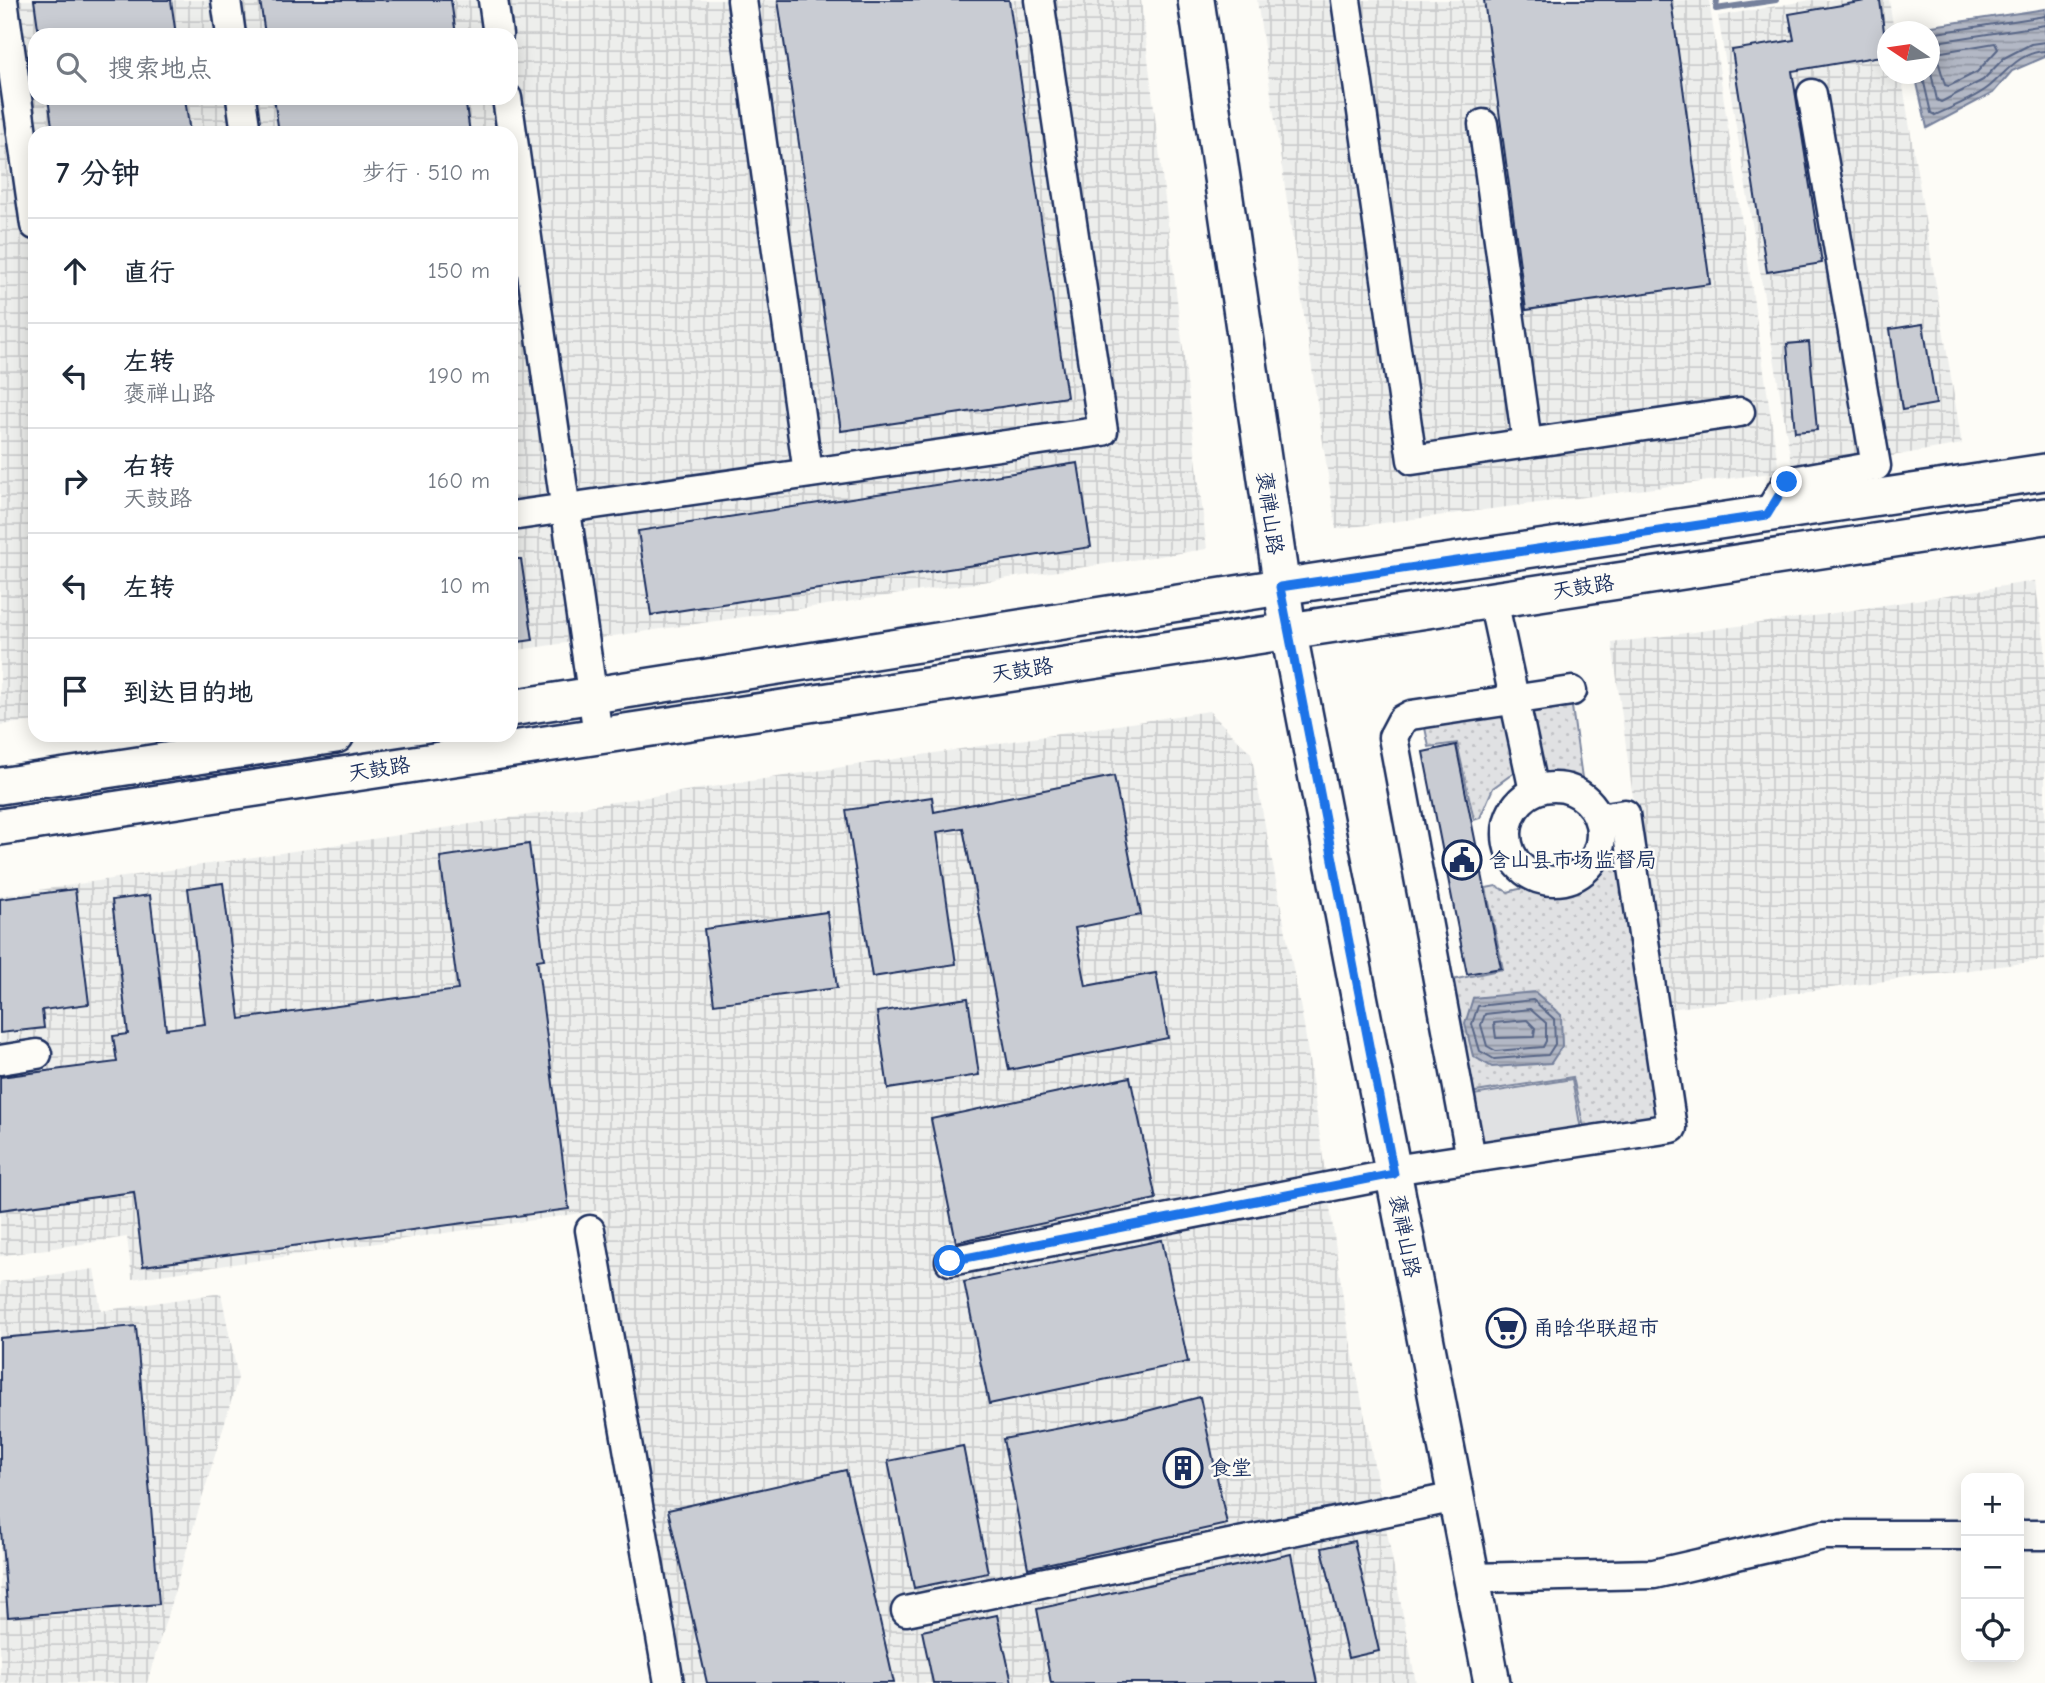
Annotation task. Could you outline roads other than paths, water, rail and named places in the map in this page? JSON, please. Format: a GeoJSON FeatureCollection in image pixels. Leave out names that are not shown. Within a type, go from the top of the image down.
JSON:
{"type":"FeatureCollection","features":[{"type":"Feature","properties":{"kind":"main road","name":"褒禅山路"},"geometry":{"type":"LineString","coordinates":[[1196,0],[1287,629],[1492,1683]]}},
{"type":"Feature","properties":{"kind":"main road","name":"天鼓路"},"geometry":{"type":"LineString","coordinates":[[518,707],[1280,587],[2045,472]]}},
{"type":"Feature","properties":{"kind":"main road","name":"天鼓路"},"geometry":{"type":"LineString","coordinates":[[0,827],[1287,629],[2045,516]]}},
{"type":"Feature","properties":{"kind":"main road","name":"天鼓路"},"geometry":{"type":"LineString","coordinates":[[0,786],[289,742]]}},
{"type":"Feature","properties":{"kind":"street"},"geometry":{"type":"LineString","coordinates":[[3,0],[28,176]]}},
{"type":"Feature","properties":{"kind":"street"},"geometry":{"type":"LineString","coordinates":[[226,0],[231,28]]}},
{"type":"Feature","properties":{"kind":"street"},"geometry":{"type":"LineString","coordinates":[[493,0],[497,28]]}},
{"type":"Feature","properties":{"kind":"street"},"geometry":{"type":"LineString","coordinates":[[742,0],[808,473]]}},
{"type":"Feature","properties":{"kind":"street"},"geometry":{"type":"LineString","coordinates":[[518,515],[1103,431],[1039,0]]}},
{"type":"Feature","properties":{"kind":"street"},"geometry":{"type":"LineString","coordinates":[[1346,0],[1412,460],[1740,412]]}},
{"type":"Feature","properties":{"kind":"street"},"geometry":{"type":"LineString","coordinates":[[1767,515],[1787,482],[1876,466],[1812,94]]}},
{"type":"Feature","properties":{"kind":"street"},"geometry":{"type":"LineString","coordinates":[[242,105],[245,126]]}},
{"type":"Feature","properties":{"kind":"street"},"geometry":{"type":"LineString","coordinates":[[508,105],[511,126]]}},
{"type":"Feature","properties":{"kind":"street"},"geometry":{"type":"LineString","coordinates":[[1483,124],[1527,443]]}},
{"type":"Feature","properties":{"kind":"street"},"geometry":{"type":"LineString","coordinates":[[518,176],[598,735]]}},
{"type":"Feature","properties":{"kind":"street"},"geometry":{"type":"LineString","coordinates":[[1493,600],[1534,791]]}},
{"type":"Feature","properties":{"kind":"street"},"geometry":{"type":"LineString","coordinates":[[1471,1158],[1393,737],[1402,720],[1411,715],[1572,691]]}},
{"type":"Feature","properties":{"kind":"street"},"geometry":{"type":"LineString","coordinates":[[1549,787],[1565,788],[1579,793],[1591,804],[1599,818],[1602,833],[1592,862],[1567,879],[1538,878],[1525,870],[1515,859],[1509,845],[1508,829],[1512,814],[1521,800],[1534,791],[1549,787]]}},
{"type":"Feature","properties":{"kind":"street"},"geometry":{"type":"LineString","coordinates":[[950,1261],[1393,1172],[1672,1128],[1625,814],[1599,818]]}},
{"type":"Feature","properties":{"kind":"street"},"geometry":{"type":"LineString","coordinates":[[0,1060],[37,1054]]}},
{"type":"Feature","properties":{"kind":"street"},"geometry":{"type":"LineString","coordinates":[[590,1230],[669,1683]]}},
{"type":"Feature","properties":{"kind":"street"},"geometry":{"type":"LineString","coordinates":[[906,1611],[1456,1497]]}},
{"type":"Feature","properties":{"kind":"street"},"geometry":{"type":"LineString","coordinates":[[1471,1578],[1654,1574],[1824,1535],[1961,1535]]}},
{"type":"Feature","properties":{"kind":"street"},"geometry":{"type":"LineString","coordinates":[[2024,1535],[2045,1535]]}},
{"type":"Feature","properties":{"kind":"water"},"geometry":{"type":"Polygon","coordinates":[[[2045,9],[2045,57],[2012,71],[1993,93],[1927,128],[1917,84],[1940,84],[1940,25],[2045,9]]]}},
{"type":"Feature","properties":{"kind":"water"},"geometry":{"type":"Polygon","coordinates":[[[1535,992],[1561,1015],[1562,1046],[1551,1063],[1492,1067],[1473,1056],[1465,1024],[1473,998],[1535,992]]]}},
{"type":"Feature","properties":{"kind":"waterway"},"geometry":{"type":"LineString","coordinates":[[1717,0],[1716,9],[1776,0]]}},
{"type":"Feature","properties":{"kind":"place","name":"含山县市场监督局"},"geometry":{"type":"Point","coordinates":[1462,860]}},
{"type":"Feature","properties":{"kind":"place","name":"甬晗华联超市"},"geometry":{"type":"Point","coordinates":[1506,1328]}},
{"type":"Feature","properties":{"kind":"place","name":"食堂"},"geometry":{"type":"Point","coordinates":[1183,1468]}}]}
